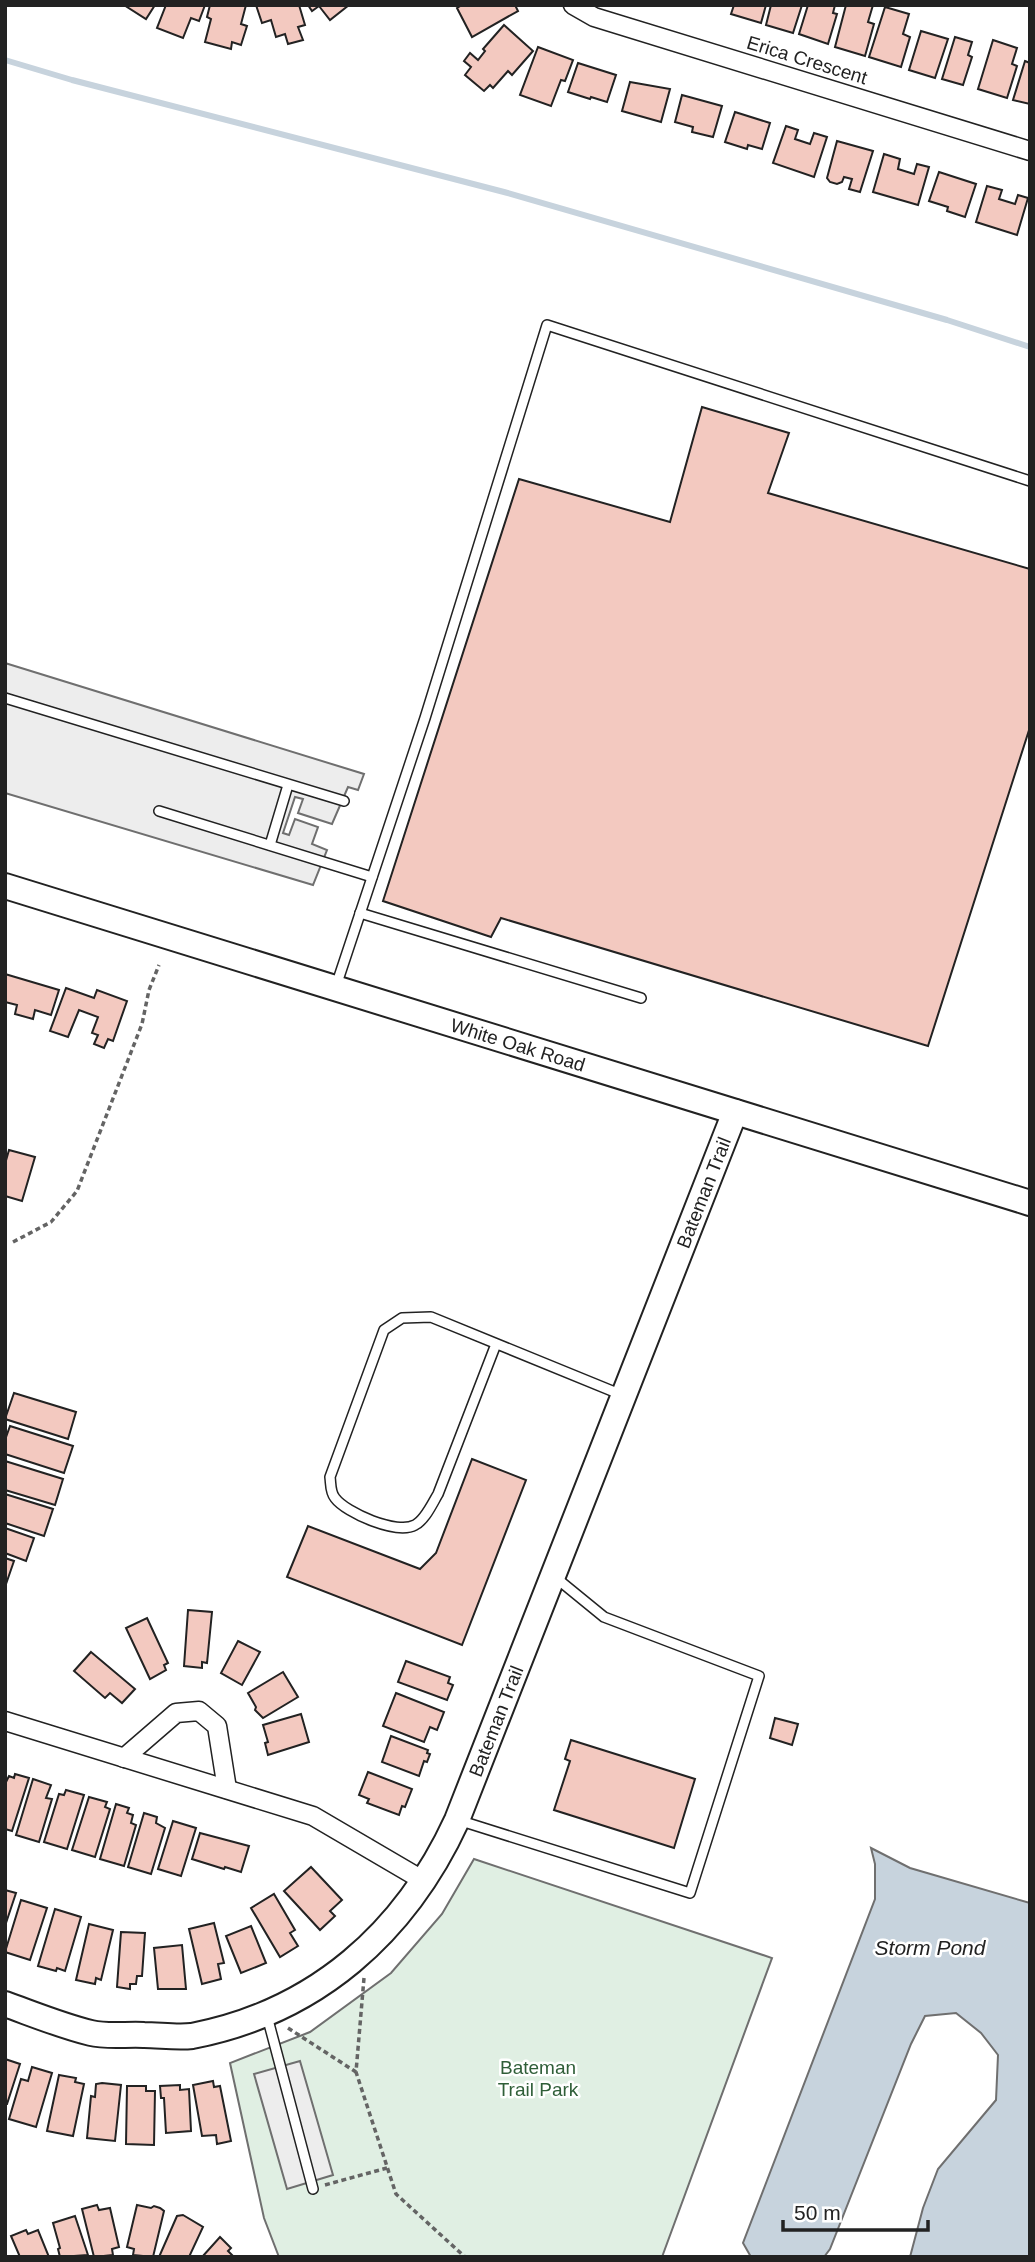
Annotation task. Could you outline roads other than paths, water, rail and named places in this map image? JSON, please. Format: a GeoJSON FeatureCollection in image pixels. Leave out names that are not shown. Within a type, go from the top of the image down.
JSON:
{"type":"FeatureCollection","features":[{"type":"Feature","properties":{"kind":"street","name":"Erica Crescent"},"geometry":{"type":"LineString","coordinates":[[573,5],[594,17],[1030,152]]}},
{"type":"Feature","properties":{"kind":"street","name":"White Oak Road"},"geometry":{"type":"LineString","coordinates":[[5,886],[1030,1203]]}},
{"type":"Feature","properties":{"kind":"street","name":"Bateman Trail"},"geometry":{"type":"LineString","coordinates":[[5,2004],[93,2033],[190,2036],[267,2014],[323,1985],[367,1949],[424,1881],[441,1854],[457,1820],[736,1112]]}},
{"type":"Feature","properties":{"kind":"street"},"geometry":{"type":"LineString","coordinates":[[124,1758],[176,1713],[199,1711],[217,1726],[227,1789]]}},
{"type":"Feature","properties":{"kind":"street"},"geometry":{"type":"LineString","coordinates":[[5,1721],[313,1816],[424,1881]]}},
{"type":"Feature","properties":{"kind":"lane"},"geometry":{"type":"LineString","coordinates":[[335,988],[425,718],[547,325],[1030,481]]}},
{"type":"Feature","properties":{"kind":"lane"},"geometry":{"type":"LineString","coordinates":[[5,698],[344,802]]}},
{"type":"Feature","properties":{"kind":"lane"},"geometry":{"type":"LineString","coordinates":[[270,845],[288,785]]}},
{"type":"Feature","properties":{"kind":"lane"},"geometry":{"type":"LineString","coordinates":[[159,811],[372,877]]}},
{"type":"Feature","properties":{"kind":"lane"},"geometry":{"type":"LineString","coordinates":[[360,914],[641,998]]}},
{"type":"Feature","properties":{"kind":"lane"},"geometry":{"type":"LineString","coordinates":[[496,1344],[438,1494],[425,1516],[415,1525],[398,1528],[369,1519],[344,1507],[332,1495],[330,1477],[384,1330],[402,1318],[431,1317],[624,1395]]}},
{"type":"Feature","properties":{"kind":"lane"},"geometry":{"type":"LineString","coordinates":[[457,1820],[690,1894],[759,1676],[604,1617],[553,1576]]}},
{"type":"Feature","properties":{"kind":"lane"},"geometry":{"type":"LineString","coordinates":[[267,2014],[313,2189]]}},
{"type":"Feature","properties":{"kind":"water","name":"Storm Pond"},"geometry":{"type":"Polygon","coordinates":[[[871,1848],[910,1868],[1030,1903],[1030,2257],[910,2257],[923,2208],[938,2169],[996,2100],[998,2055],[981,2033],[956,2013],[925,2016],[911,2044],[830,2249],[824,2257],[751,2257],[743,2243],[875,1899],[875,1864],[871,1848]]]}},
{"type":"Feature","properties":{"kind":"waterway"},"geometry":{"type":"LineString","coordinates":[[5,60],[72,80],[504,192],[947,320],[1030,347]]}},
{"type":"Feature","properties":{"kind":"park label","name":"Bateman Trail Park"},"geometry":{"type":"Point","coordinates":[538,2078]}}]}
